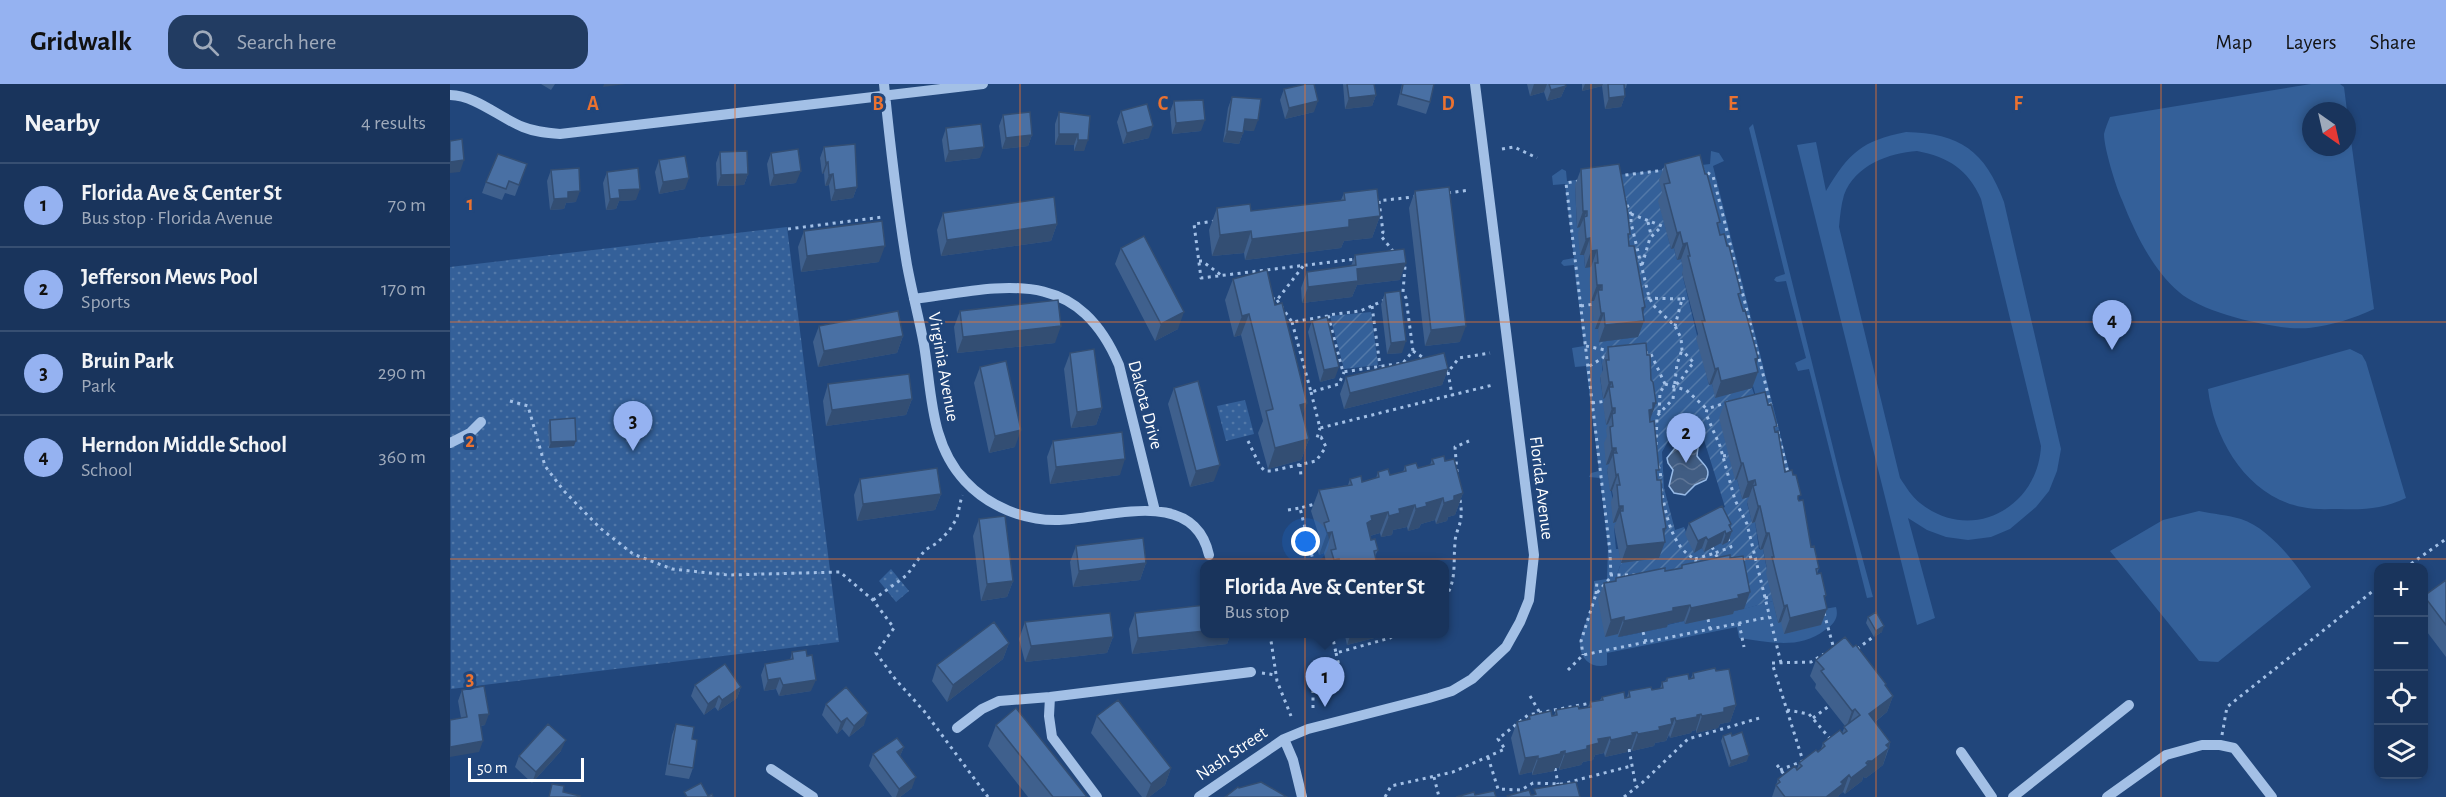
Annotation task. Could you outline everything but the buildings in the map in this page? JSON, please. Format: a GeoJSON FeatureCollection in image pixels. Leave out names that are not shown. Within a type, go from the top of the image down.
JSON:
{"type":"FeatureCollection","features":[{"type":"Feature","properties":{"kind":"street","name":"Virginia Avenue"},"geometry":{"type":"LineString","coordinates":[[884,84],[901,228],[924,345],[934,421],[944,449],[965,481],[981,496],[998,506],[1038,519],[1059,520],[1155,511],[1179,516],[1191,522],[1206,542],[1209,555]]}},
{"type":"Feature","properties":{"kind":"street"},"geometry":{"type":"LineString","coordinates":[[450,95],[465,97],[523,128],[540,133],[560,134],[983,84]]}},
{"type":"Feature","properties":{"kind":"street","name":"Florida Avenue"},"geometry":{"type":"LineString","coordinates":[[1284,739],[1308,729],[1452,691],[1472,679],[1506,647],[1528,600],[1534,555],[1475,84]]}},
{"type":"Feature","properties":{"kind":"street"},"geometry":{"type":"LineString","coordinates":[[465,97],[469,85]]}},
{"type":"Feature","properties":{"kind":"street","name":"Dakota Drive"},"geometry":{"type":"LineString","coordinates":[[914,299],[1006,286],[1026,287],[1066,300],[1082,311],[1111,345],[1119,365],[1155,511]]}},
{"type":"Feature","properties":{"kind":"street"},"geometry":{"type":"LineString","coordinates":[[450,443],[470,433],[481,422]]}},
{"type":"Feature","properties":{"kind":"street"},"geometry":{"type":"LineString","coordinates":[[957,728],[982,709],[999,700],[1050,697],[1251,672]]}},
{"type":"Feature","properties":{"kind":"street"},"geometry":{"type":"LineString","coordinates":[[1050,697],[1049,716],[1052,737],[1097,797]]}},
{"type":"Feature","properties":{"kind":"street"},"geometry":{"type":"LineString","coordinates":[[2013,797],[2129,705]]}},
{"type":"Feature","properties":{"kind":"street"},"geometry":{"type":"LineString","coordinates":[[1284,739],[1293,760],[1302,797]]}},
{"type":"Feature","properties":{"kind":"street","name":"Nash Street"},"geometry":{"type":"LineString","coordinates":[[1199,797],[1284,739]]}},
{"type":"Feature","properties":{"kind":"street"},"geometry":{"type":"LineString","coordinates":[[2108,797],[2166,755],[2202,745],[2220,745],[2234,748],[2272,797]]}},
{"type":"Feature","properties":{"kind":"street"},"geometry":{"type":"LineString","coordinates":[[1961,752],[1992,797]]}},
{"type":"Feature","properties":{"kind":"street"},"geometry":{"type":"LineString","coordinates":[[771,769],[813,797]]}},
{"type":"Feature","properties":{"kind":"path"},"geometry":{"type":"LineString","coordinates":[[1502,149],[1514,147],[1537,158]]}},
{"type":"Feature","properties":{"kind":"path"},"geometry":{"type":"LineString","coordinates":[[1697,166],[1713,176],[1791,482]]}},
{"type":"Feature","properties":{"kind":"path"},"geometry":{"type":"LineString","coordinates":[[1619,186],[1616,177],[1674,169]]}},
{"type":"Feature","properties":{"kind":"path"},"geometry":{"type":"LineString","coordinates":[[1582,181],[1566,183],[1607,526],[1610,580],[1596,594]]}},
{"type":"Feature","properties":{"kind":"path"},"geometry":{"type":"LineString","coordinates":[[1447,193],[1470,190]]}},
{"type":"Feature","properties":{"kind":"path"},"geometry":{"type":"LineString","coordinates":[[1623,195],[1631,214],[1649,297],[1653,305],[1675,326],[1681,338],[1682,350],[1677,364],[1673,399],[1659,413]]}},
{"type":"Feature","properties":{"kind":"path"},"geometry":{"type":"LineString","coordinates":[[1368,202],[1424,196]]}},
{"type":"Feature","properties":{"kind":"path"},"geometry":{"type":"LineString","coordinates":[[1379,201],[1383,232],[1381,236],[1399,257]]}},
{"type":"Feature","properties":{"kind":"path"},"geometry":{"type":"LineString","coordinates":[[1715,214],[1722,212]]}},
{"type":"Feature","properties":{"kind":"path"},"geometry":{"type":"LineString","coordinates":[[1631,214],[1663,226],[1652,236],[1642,265]]}},
{"type":"Feature","properties":{"kind":"path"},"geometry":{"type":"LineString","coordinates":[[788,229],[883,217]]}},
{"type":"Feature","properties":{"kind":"path"},"geometry":{"type":"LineString","coordinates":[[1217,221],[1194,224],[1201,278],[1357,259]]}},
{"type":"Feature","properties":{"kind":"path"},"geometry":{"type":"LineString","coordinates":[[1648,222],[1652,236]]}},
{"type":"Feature","properties":{"kind":"path"},"geometry":{"type":"LineString","coordinates":[[1621,225],[1632,223]]}},
{"type":"Feature","properties":{"kind":"path"},"geometry":{"type":"LineString","coordinates":[[1571,231],[1581,230]]}},
{"type":"Feature","properties":{"kind":"path"},"geometry":{"type":"LineString","coordinates":[[1388,255],[1393,251]]}},
{"type":"Feature","properties":{"kind":"path"},"geometry":{"type":"LineString","coordinates":[[1198,262],[1202,261],[1222,276]]}},
{"type":"Feature","properties":{"kind":"path"},"geometry":{"type":"LineString","coordinates":[[1403,363],[1413,351],[1407,298],[1401,293],[1404,264]]}},
{"type":"Feature","properties":{"kind":"path"},"geometry":{"type":"LineString","coordinates":[[1277,300],[1304,266]]}},
{"type":"Feature","properties":{"kind":"path"},"geometry":{"type":"LineString","coordinates":[[1235,274],[1240,279]]}},
{"type":"Feature","properties":{"kind":"path"},"geometry":{"type":"LineString","coordinates":[[1735,286],[1741,284]]}},
{"type":"Feature","properties":{"kind":"path"},"geometry":{"type":"LineString","coordinates":[[1248,441],[1260,466],[1265,471],[1316,461],[1326,447],[1321,437],[1317,438],[1320,428],[1292,321],[1277,300],[1271,297]]}},
{"type":"Feature","properties":{"kind":"path"},"geometry":{"type":"LineString","coordinates":[[1292,321],[1360,311],[1390,297]]}},
{"type":"Feature","properties":{"kind":"path"},"geometry":{"type":"LineString","coordinates":[[1636,299],[1688,297]]}},
{"type":"Feature","properties":{"kind":"path"},"geometry":{"type":"LineString","coordinates":[[1675,326],[1682,299]]}},
{"type":"Feature","properties":{"kind":"path"},"geometry":{"type":"LineString","coordinates":[[1581,306],[1596,304]]}},
{"type":"Feature","properties":{"kind":"path"},"geometry":{"type":"LineString","coordinates":[[1372,306],[1380,366]]}},
{"type":"Feature","properties":{"kind":"path"},"geometry":{"type":"LineString","coordinates":[[1328,316],[1342,372],[1411,362]]}},
{"type":"Feature","properties":{"kind":"path"},"geometry":{"type":"LineString","coordinates":[[1585,346],[1605,350],[1617,356]]}},
{"type":"Feature","properties":{"kind":"path"},"geometry":{"type":"LineString","coordinates":[[1746,351],[1757,348]]}},
{"type":"Feature","properties":{"kind":"path"},"geometry":{"type":"LineString","coordinates":[[1682,350],[1694,363]]}},
{"type":"Feature","properties":{"kind":"path"},"geometry":{"type":"LineString","coordinates":[[1413,351],[1436,362]]}},
{"type":"Feature","properties":{"kind":"path"},"geometry":{"type":"LineString","coordinates":[[1641,355],[1650,352],[1665,384]]}},
{"type":"Feature","properties":{"kind":"path"},"geometry":{"type":"LineString","coordinates":[[1448,372],[1459,358],[1490,353]]}},
{"type":"Feature","properties":{"kind":"path"},"geometry":{"type":"LineString","coordinates":[[1588,367],[1609,354]]}},
{"type":"Feature","properties":{"kind":"path"},"geometry":{"type":"LineString","coordinates":[[1420,362],[1428,360]]}},
{"type":"Feature","properties":{"kind":"path"},"geometry":{"type":"LineString","coordinates":[[1674,386],[1682,381],[1687,369],[1694,363],[1703,362]]}},
{"type":"Feature","properties":{"kind":"path"},"geometry":{"type":"LineString","coordinates":[[1442,367],[1448,372],[1452,395]]}},
{"type":"Feature","properties":{"kind":"path"},"geometry":{"type":"LineString","coordinates":[[1311,392],[1339,384],[1345,371]]}},
{"type":"Feature","properties":{"kind":"path"},"geometry":{"type":"LineString","coordinates":[[1665,384],[1686,390],[1707,409]]}},
{"type":"Feature","properties":{"kind":"path"},"geometry":{"type":"LineString","coordinates":[[1656,450],[1660,394],[1665,384]]}},
{"type":"Feature","properties":{"kind":"path"},"geometry":{"type":"LineString","coordinates":[[1320,428],[1493,385]]}},
{"type":"Feature","properties":{"kind":"path"},"geometry":{"type":"LineString","coordinates":[[1758,394],[1768,391]]}},
{"type":"Feature","properties":{"kind":"path"},"geometry":{"type":"LineString","coordinates":[[1652,395],[1660,394]]}},
{"type":"Feature","properties":{"kind":"path"},"geometry":{"type":"LineString","coordinates":[[1707,409],[1737,400]]}},
{"type":"Feature","properties":{"kind":"path"},"geometry":{"type":"LineString","coordinates":[[510,401],[528,406],[545,466],[564,491],[600,528],[633,554],[672,569],[728,575],[840,572],[873,600],[894,628],[876,653],[896,680],[924,711],[988,797]]}},
{"type":"Feature","properties":{"kind":"path"},"geometry":{"type":"LineString","coordinates":[[1592,403],[1607,401]]}},
{"type":"Feature","properties":{"kind":"path"},"geometry":{"type":"LineString","coordinates":[[1707,409],[1706,414],[1723,456],[1735,500],[1747,526],[1781,663]]}},
{"type":"Feature","properties":{"kind":"path"},"geometry":{"type":"LineString","coordinates":[[1458,481],[1455,447],[1468,441]]}},
{"type":"Feature","properties":{"kind":"path"},"geometry":{"type":"LineString","coordinates":[[1774,444],[1780,442]]}},
{"type":"Feature","properties":{"kind":"path"},"geometry":{"type":"LineString","coordinates":[[1723,456],[1729,455]]}},
{"type":"Feature","properties":{"kind":"path"},"geometry":{"type":"LineString","coordinates":[[1655,462],[1661,471],[1661,488],[1673,536],[1695,559],[1697,566]]}},
{"type":"Feature","properties":{"kind":"path"},"geometry":{"type":"LineString","coordinates":[[1300,464],[1301,477]]}},
{"type":"Feature","properties":{"kind":"path"},"geometry":{"type":"LineString","coordinates":[[1600,469],[1610,467]]}},
{"type":"Feature","properties":{"kind":"path"},"geometry":{"type":"LineString","coordinates":[[873,600],[907,575],[924,550],[949,531],[957,518],[965,481]]}},
{"type":"Feature","properties":{"kind":"path"},"geometry":{"type":"LineString","coordinates":[[1449,592],[1456,563],[1456,536],[1461,518],[1459,493]]}},
{"type":"Feature","properties":{"kind":"path"},"geometry":{"type":"LineString","coordinates":[[1288,510],[1323,502]]}},
{"type":"Feature","properties":{"kind":"path"},"geometry":{"type":"LineString","coordinates":[[1300,508],[1313,560]]}},
{"type":"Feature","properties":{"kind":"path"},"geometry":{"type":"LineString","coordinates":[[1662,519],[1669,518]]}},
{"type":"Feature","properties":{"kind":"path"},"geometry":{"type":"LineString","coordinates":[[1607,526],[1617,525]]}},
{"type":"Feature","properties":{"kind":"path"},"geometry":{"type":"LineString","coordinates":[[1747,526],[1755,525]]}},
{"type":"Feature","properties":{"kind":"path"},"geometry":{"type":"LineString","coordinates":[[1695,559],[1731,547],[1725,537]]}},
{"type":"Feature","properties":{"kind":"path"},"geometry":{"type":"LineString","coordinates":[[2411,563],[2446,539]]}},
{"type":"Feature","properties":{"kind":"path"},"geometry":{"type":"LineString","coordinates":[[1712,547],[1722,566]]}},
{"type":"Feature","properties":{"kind":"path"},"geometry":{"type":"LineString","coordinates":[[1733,563],[1755,556]]}},
{"type":"Feature","properties":{"kind":"path"},"geometry":{"type":"LineString","coordinates":[[1688,565],[1706,566]]}},
{"type":"Feature","properties":{"kind":"path"},"geometry":{"type":"LineString","coordinates":[[1610,574],[1640,575]]}},
{"type":"Feature","properties":{"kind":"path"},"geometry":{"type":"LineString","coordinates":[[1632,575],[1633,582]]}},
{"type":"Feature","properties":{"kind":"path"},"geometry":{"type":"LineString","coordinates":[[1583,655],[1581,641],[1596,594],[1597,581]]}},
{"type":"Feature","properties":{"kind":"path"},"geometry":{"type":"LineString","coordinates":[[2220,745],[2227,707],[2374,591]]}},
{"type":"Feature","properties":{"kind":"path"},"geometry":{"type":"LineString","coordinates":[[1765,598],[1772,597]]}},
{"type":"Feature","properties":{"kind":"path"},"geometry":{"type":"LineString","coordinates":[[1822,607],[1834,649]]}},
{"type":"Feature","properties":{"kind":"path"},"geometry":{"type":"LineString","coordinates":[[1569,670],[1583,655],[1769,617]]}},
{"type":"Feature","properties":{"kind":"path"},"geometry":{"type":"LineString","coordinates":[[1708,619],[1710,629]]}},
{"type":"Feature","properties":{"kind":"path"},"geometry":{"type":"LineString","coordinates":[[1739,623],[1744,648]]}},
{"type":"Feature","properties":{"kind":"path"},"geometry":{"type":"LineString","coordinates":[[1643,632],[1646,642]]}},
{"type":"Feature","properties":{"kind":"path"},"geometry":{"type":"LineString","coordinates":[[1856,650],[1873,637]]}},
{"type":"Feature","properties":{"kind":"path"},"geometry":{"type":"LineString","coordinates":[[1271,638],[1277,681],[1291,716]]}},
{"type":"Feature","properties":{"kind":"path"},"geometry":{"type":"LineString","coordinates":[[1333,638],[1341,674]]}},
{"type":"Feature","properties":{"kind":"path"},"geometry":{"type":"LineString","coordinates":[[1336,653],[1390,638]]}},
{"type":"Feature","properties":{"kind":"path"},"geometry":{"type":"LineString","coordinates":[[1780,770],[1803,761],[1772,663],[1811,662],[1837,647],[1841,652]]}},
{"type":"Feature","properties":{"kind":"path"},"geometry":{"type":"LineString","coordinates":[[1312,708],[1313,680],[1318,668]]}},
{"type":"Feature","properties":{"kind":"path"},"geometry":{"type":"LineString","coordinates":[[1530,696],[1542,712],[1546,722]]}},
{"type":"Feature","properties":{"kind":"path"},"geometry":{"type":"LineString","coordinates":[[1385,797],[1391,786],[1434,777],[1488,758],[1505,749],[1498,739],[1528,715],[1595,702]]}},
{"type":"Feature","properties":{"kind":"path"},"geometry":{"type":"LineString","coordinates":[[1814,718],[1830,706]]}},
{"type":"Feature","properties":{"kind":"path"},"geometry":{"type":"LineString","coordinates":[[1787,710],[1809,714],[1834,744]]}},
{"type":"Feature","properties":{"kind":"path"},"geometry":{"type":"LineString","coordinates":[[1624,797],[1688,739],[1763,717]]}},
{"type":"Feature","properties":{"kind":"path"},"geometry":{"type":"LineString","coordinates":[[1692,731],[1693,737]]}},
{"type":"Feature","properties":{"kind":"path"},"geometry":{"type":"LineString","coordinates":[[1629,749],[1636,787]]}},
{"type":"Feature","properties":{"kind":"path"},"geometry":{"type":"LineString","coordinates":[[1488,758],[1498,789],[1521,790],[1533,783],[1585,780],[1631,766]]}},
{"type":"Feature","properties":{"kind":"path"},"geometry":{"type":"LineString","coordinates":[[1777,765],[1794,784]]}},
{"type":"Feature","properties":{"kind":"path"},"geometry":{"type":"LineString","coordinates":[[1555,768],[1558,783]]}},
{"type":"Feature","properties":{"kind":"path"},"geometry":{"type":"LineString","coordinates":[[1434,777],[1439,797]]}},
{"type":"Feature","properties":{"kind":"path"},"geometry":{"type":"LineString","coordinates":[[1521,790],[1523,797]]}},
{"type":"Feature","properties":{"kind":"shaded area"},"geometry":{"type":"Polygon","coordinates":[[[2311,84],[2340,84],[2344,87],[2346,102],[2302,102],[2302,156],[2353,156],[2374,309],[2358,316],[2309,328],[2279,327],[2222,313],[2190,300],[2179,292],[2169,283],[2153,261],[2127,212],[2106,148],[2104,134],[2110,117],[2311,84]]]}},
{"type":"Feature","properties":{"kind":"shaded area"},"geometry":{"type":"Polygon","coordinates":[[[1753,124],[1841,480],[1873,597],[1867,598],[1809,369],[1798,371],[1795,363],[1806,358],[1786,281],[1774,280],[1785,274],[1749,128],[1753,124]]]}},
{"type":"Feature","properties":{"kind":"shaded area"},"geometry":{"type":"Polygon","coordinates":[[[1906,132],[1925,133],[1956,141],[1979,158],[1997,184],[2004,202],[2061,449],[2057,471],[2049,491],[2036,507],[2010,529],[1991,537],[1968,540],[1946,537],[1927,530],[1908,518],[1935,618],[1917,625],[1797,145],[1816,142],[1826,191],[1842,167],[1858,151],[1891,136],[1906,132]],[[1917,151],[1895,154],[1865,168],[1849,185],[1844,195],[1839,227],[1900,478],[1917,501],[1940,515],[1960,520],[1980,519],[1999,513],[2015,502],[2028,487],[2037,468],[2041,446],[1981,199],[1970,180],[1956,166],[1917,151]]]}},
{"type":"Feature","properties":{"kind":"shaded area"},"geometry":{"type":"Polygon","coordinates":[[[1711,151],[1719,153],[1724,161],[1713,166],[1824,609],[1836,607],[1836,618],[1828,628],[1805,640],[1783,643],[1739,638],[1737,627],[1607,653],[1607,665],[1597,666],[1589,663],[1583,656],[1580,642],[1591,606],[1594,581],[1607,579],[1608,547],[1600,478],[1589,477],[1591,473],[1599,471],[1586,366],[1575,367],[1572,348],[1584,346],[1574,265],[1564,266],[1561,263],[1563,260],[1574,258],[1565,184],[1553,185],[1552,176],[1562,169],[1566,171],[1567,181],[1710,164],[1711,151]],[[1694,169],[1575,184],[1577,227],[1581,227],[1585,267],[1591,267],[1591,301],[1596,301],[1603,376],[1600,377],[1603,398],[1607,398],[1604,404],[1606,424],[1609,424],[1606,464],[1610,464],[1607,470],[1617,522],[1614,528],[1616,549],[1619,549],[1621,563],[1610,595],[1619,637],[1684,621],[1685,624],[1773,601],[1778,622],[1781,622],[1759,408],[1694,169]]]}},
{"type":"Feature","properties":{"kind":"shaded area"},"geometry":{"type":"Polygon","coordinates":[[[1693,169],[1664,199],[1659,201],[1671,249],[1674,248],[1677,260],[1681,259],[1684,272],[1682,273],[1709,385],[1712,384],[1716,397],[1752,388],[1759,408],[1735,480],[1737,479],[1742,498],[1749,497],[1750,501],[1747,503],[1752,522],[1755,522],[1759,549],[1763,549],[1773,601],[1744,609],[1737,572],[1610,595],[1621,563],[1639,359],[1602,364],[1599,342],[1637,337],[1613,181],[1575,185],[1575,183],[1693,169]],[[1678,424],[1662,452],[1664,488],[1675,530],[1684,527],[1694,552],[1702,548],[1704,551],[1721,543],[1723,545],[1713,513],[1725,507],[1699,424],[1678,424]]]}},
{"type":"Feature","properties":{"kind":"shaded area"},"geometry":{"type":"Polygon","coordinates":[[[787,227],[839,642],[451,689],[450,267],[787,227]]]}},
{"type":"Feature","properties":{"kind":"shaded area"},"geometry":{"type":"Polygon","coordinates":[[[1371,312],[1378,365],[1344,369],[1330,316],[1371,312]]]}},
{"type":"Feature","properties":{"kind":"shaded area"},"geometry":{"type":"Polygon","coordinates":[[[2350,349],[2362,355],[2366,362],[2406,498],[2373,508],[2311,509],[2283,501],[2265,492],[2250,479],[2226,446],[2218,428],[2208,389],[2350,349]]]}},
{"type":"Feature","properties":{"kind":"shaded area"},"geometry":{"type":"Polygon","coordinates":[[[1245,400],[1254,434],[1226,441],[1217,406],[1245,400]]]}},
{"type":"Feature","properties":{"kind":"shaded area"},"geometry":{"type":"Polygon","coordinates":[[[2199,511],[2241,519],[2262,530],[2290,557],[2311,587],[2218,662],[2199,661],[2110,551],[2163,520],[2199,511]]]}},
{"type":"Feature","properties":{"kind":"shaded area"},"geometry":{"type":"Polygon","coordinates":[[[891,569],[909,591],[896,602],[879,581],[891,569]]]}},
{"type":"Feature","properties":{"kind":"water"},"geometry":{"type":"Polygon","coordinates":[[[1686,430],[1698,437],[1697,456],[1706,467],[1708,476],[1706,480],[1695,485],[1685,495],[1674,493],[1669,486],[1673,470],[1667,458],[1675,448],[1678,436],[1686,430]]]}},
{"type":"Feature","properties":{"kind":"place","name":"Herndon Middle School"},"geometry":{"type":"Point","coordinates":[2112,350]}},
{"type":"Feature","properties":{"kind":"place","name":"Bruin Park"},"geometry":{"type":"Point","coordinates":[633,451]}},
{"type":"Feature","properties":{"kind":"place","name":"Jefferson Mews Pool"},"geometry":{"type":"Point","coordinates":[1686,463]}},
{"type":"Feature","properties":{"kind":"place","name":"Florida Ave & Center St"},"geometry":{"type":"Point","coordinates":[1325,707]}}]}
